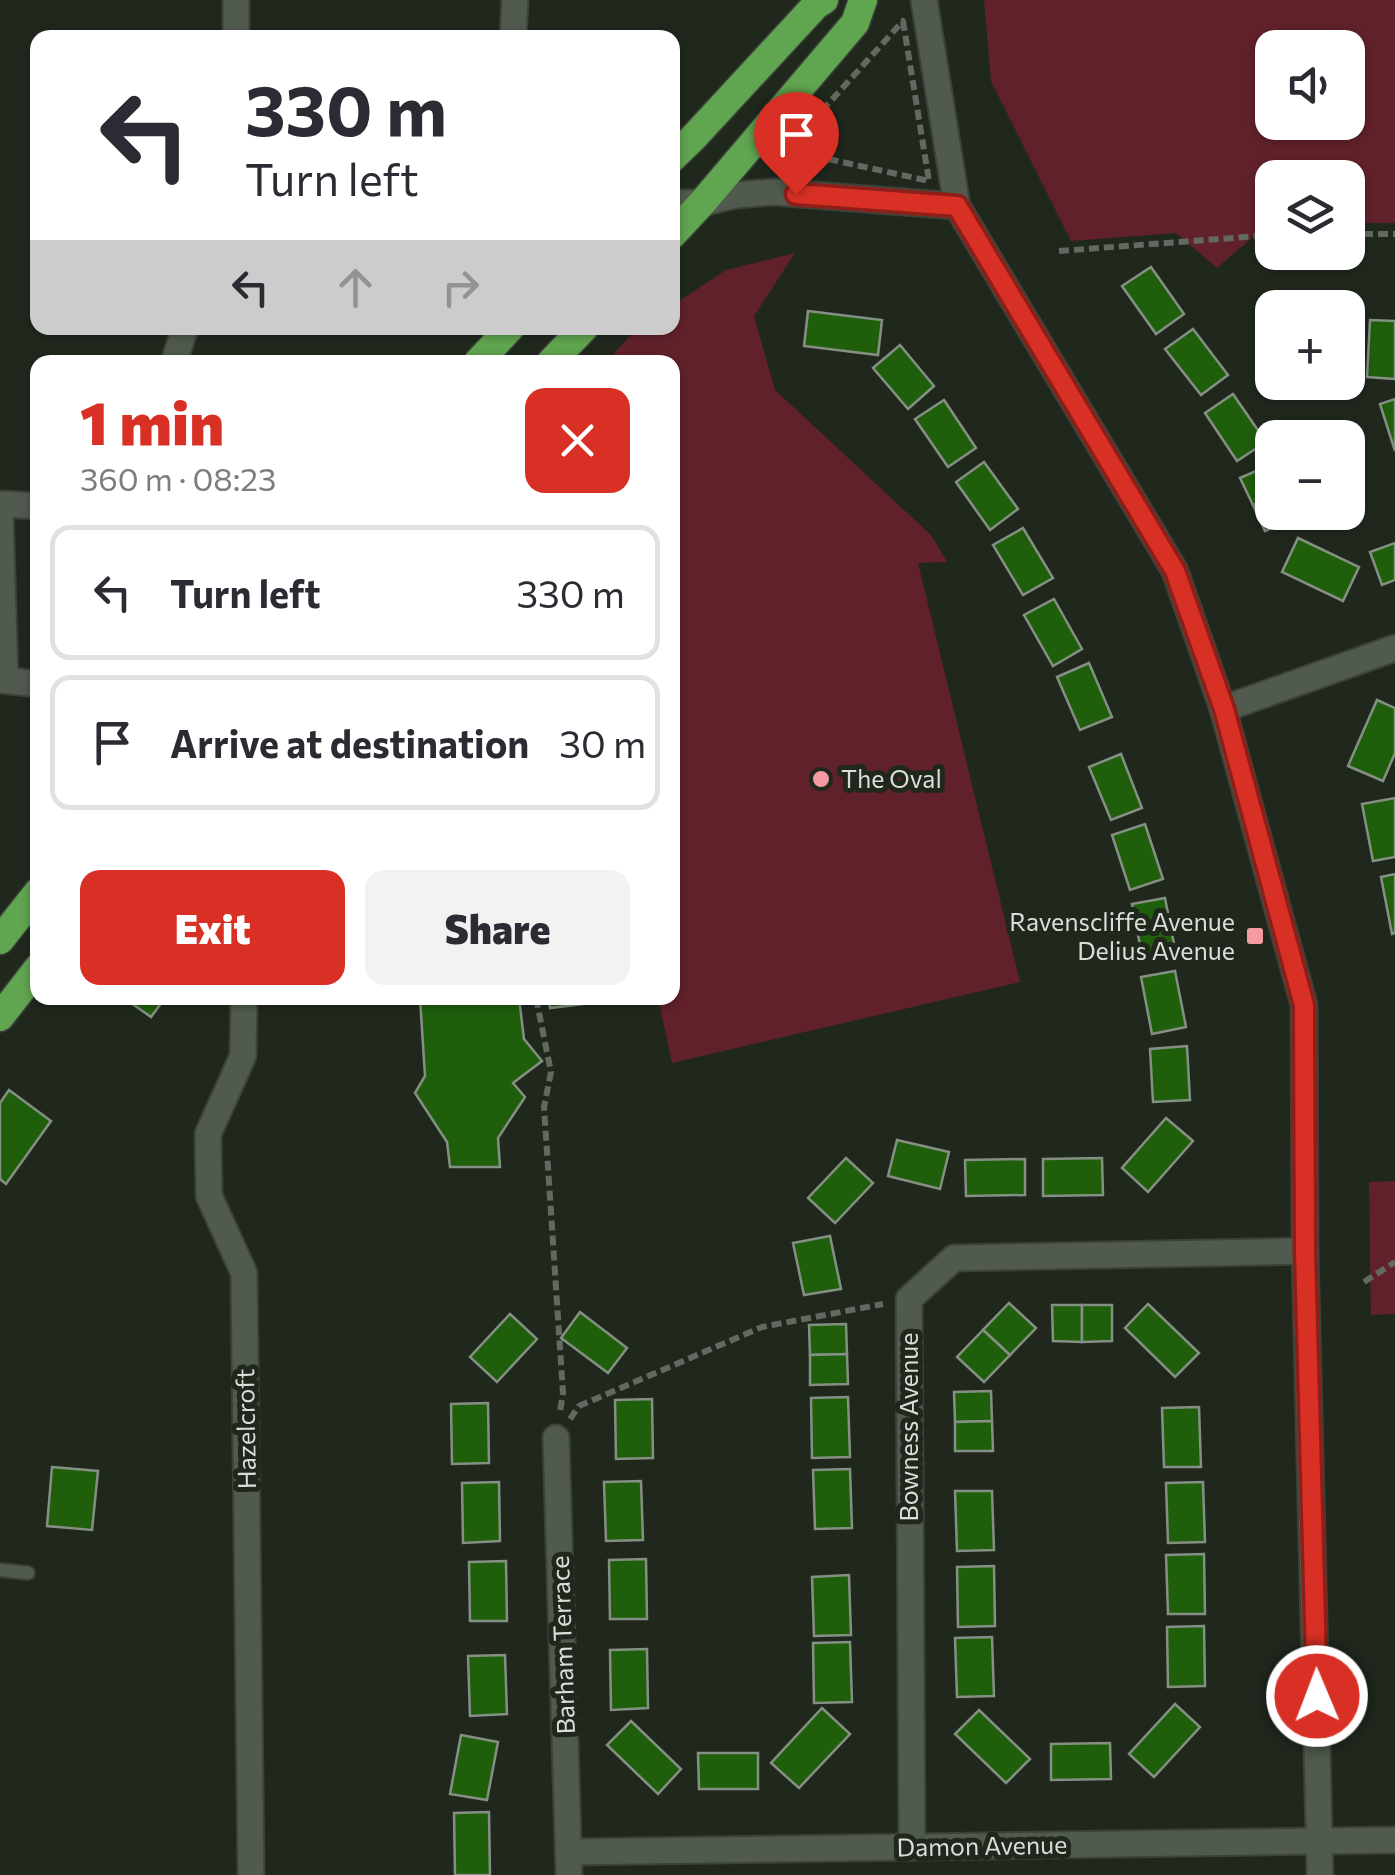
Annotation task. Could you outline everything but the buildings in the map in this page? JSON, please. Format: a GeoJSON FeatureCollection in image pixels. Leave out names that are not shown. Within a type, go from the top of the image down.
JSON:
{"type":"FeatureCollection","features":[{"type":"Feature","properties":{"kind":"highway"},"geometry":{"type":"LineString","coordinates":[[680,151],[824,0]]}},
{"type":"Feature","properties":{"kind":"highway"},"geometry":{"type":"LineString","coordinates":[[680,226],[854,23],[863,0]]}},
{"type":"Feature","properties":{"kind":"highway"},"geometry":{"type":"LineString","coordinates":[[485,355],[503,335]]}},
{"type":"Feature","properties":{"kind":"highway"},"geometry":{"type":"LineString","coordinates":[[558,355],[577,335]]}},
{"type":"Feature","properties":{"kind":"highway"},"geometry":{"type":"LineString","coordinates":[[0,940],[30,902]]}},
{"type":"Feature","properties":{"kind":"highway"},"geometry":{"type":"LineString","coordinates":[[0,1017],[30,978]]}},
{"type":"Feature","properties":{"kind":"street"},"geometry":{"type":"LineString","coordinates":[[236,0],[236,30]]}},
{"type":"Feature","properties":{"kind":"street"},"geometry":{"type":"LineString","coordinates":[[514,30],[515,0]]}},
{"type":"Feature","properties":{"kind":"street"},"geometry":{"type":"LineString","coordinates":[[924,0],[957,206],[1175,571],[1224,709],[1304,1005],[1305,1252],[1320,1875]]}},
{"type":"Feature","properties":{"kind":"street"},"geometry":{"type":"LineString","coordinates":[[680,203],[774,192],[957,206]]}},
{"type":"Feature","properties":{"kind":"street"},"geometry":{"type":"LineString","coordinates":[[30,506],[0,507],[2,680],[30,683]]}},
{"type":"Feature","properties":{"kind":"street"},"geometry":{"type":"LineString","coordinates":[[1224,709],[1395,648]]}},
{"type":"Feature","properties":{"kind":"street","name":"Hazelcroft"},"geometry":{"type":"LineString","coordinates":[[244,1005],[243,1056],[208,1134],[209,1196],[244,1273],[251,1875]]}},
{"type":"Feature","properties":{"kind":"street","name":"Bowness Avenue"},"geometry":{"type":"LineString","coordinates":[[912,1847],[908,1299],[954,1258],[1305,1252]]}},
{"type":"Feature","properties":{"kind":"street","name":"Barham Terrace"},"geometry":{"type":"LineString","coordinates":[[556,1438],[569,1864]]}},
{"type":"Feature","properties":{"kind":"street","name":"Damon Avenue"},"geometry":{"type":"LineString","coordinates":[[569,1864],[912,1847],[1395,1840]]}},
{"type":"Feature","properties":{"kind":"lane"},"geometry":{"type":"LineString","coordinates":[[0,1570],[28,1573]]}},
{"type":"Feature","properties":{"kind":"path"},"geometry":{"type":"LineString","coordinates":[[903,20],[929,182],[786,150],[814,120],[903,20]]}},
{"type":"Feature","properties":{"kind":"path"},"geometry":{"type":"LineString","coordinates":[[1365,234],[1395,234]]}},
{"type":"Feature","properties":{"kind":"path"},"geometry":{"type":"LineString","coordinates":[[1059,251],[1255,236]]}},
{"type":"Feature","properties":{"kind":"path"},"geometry":{"type":"LineString","coordinates":[[537,1005],[551,1072],[544,1107],[563,1392],[556,1438]]}},
{"type":"Feature","properties":{"kind":"path"},"geometry":{"type":"LineString","coordinates":[[1364,1282],[1395,1262]]}},
{"type":"Feature","properties":{"kind":"path"},"geometry":{"type":"LineString","coordinates":[[556,1438],[580,1406],[762,1327],[908,1299]]}},
{"type":"Feature","properties":{"kind":"shaded area"},"geometry":{"type":"Polygon","coordinates":[[[984,0],[1395,0],[1395,223],[1365,223],[1365,160],[1255,160],[1255,235],[1217,268],[1176,233],[1071,241],[991,81],[984,0]]]}},
{"type":"Feature","properties":{"kind":"shaded area","name":"The Oval"},"geometry":{"type":"Polygon","coordinates":[[[795,253],[754,316],[775,390],[931,535],[947,562],[918,563],[1020,982],[672,1063],[660,1005],[680,1005],[680,355],[612,355],[631,335],[680,335],[680,300],[726,270],[795,253]]]}},
{"type":"Feature","properties":{"kind":"shaded area"},"geometry":{"type":"Polygon","coordinates":[[[1395,1181],[1395,1314],[1371,1315],[1369,1182],[1395,1181]]]}},
{"type":"Feature","properties":{"kind":"place","name":"The Oval"},"geometry":{"type":"Point","coordinates":[821,779]}},
{"type":"Feature","properties":{"kind":"place","name":"Ravenscliffe Avenue Delius Avenue"},"geometry":{"type":"Point","coordinates":[1255,936]}},
{"type":"Feature","properties":{"kind":"route"},"geometry":{"type":"LineString","coordinates":[[796,194],[957,206],[1175,571],[1224,709],[1304,1005],[1305,1252],[1317,1696]]}}]}
